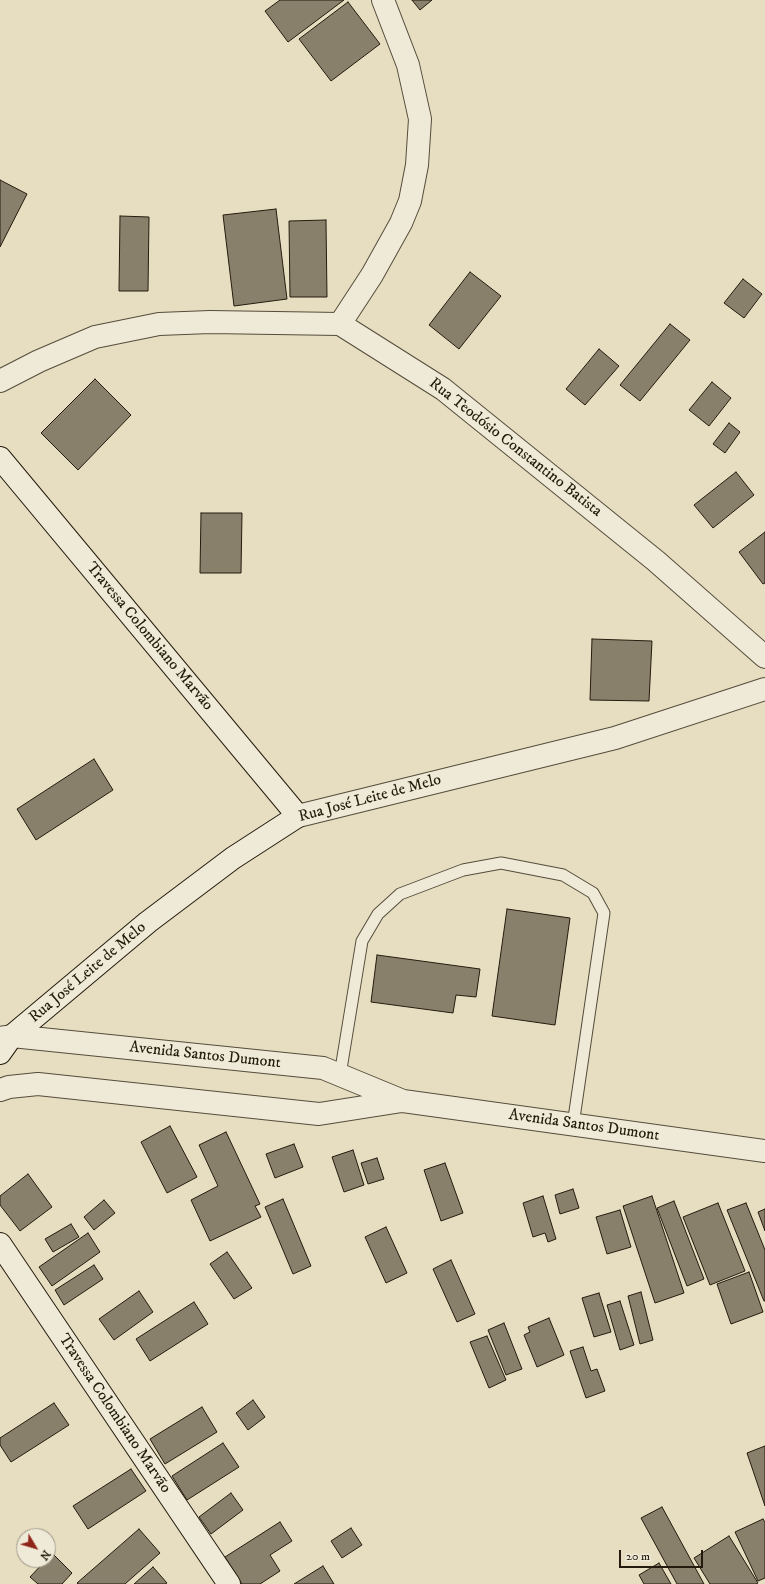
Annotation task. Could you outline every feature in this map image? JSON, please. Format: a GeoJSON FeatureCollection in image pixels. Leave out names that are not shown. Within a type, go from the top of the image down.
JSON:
{"type":"FeatureCollection","features":[{"type":"Feature","properties":{"kind":"street"},"geometry":{"type":"LineString","coordinates":[[0,381],[39,361],[95,337],[159,324],[210,322],[340,324],[372,275],[401,222],[410,201],[417,165],[420,119],[408,65],[383,0]]}},
{"type":"Feature","properties":{"kind":"street","name":"Rua Teodósio Constantino Batista"},"geometry":{"type":"LineString","coordinates":[[340,324],[444,389],[656,561],[765,657]]}},
{"type":"Feature","properties":{"kind":"street","name":"Travessa Colombiano Marvão"},"geometry":{"type":"LineString","coordinates":[[0,458],[298,816]]}},
{"type":"Feature","properties":{"kind":"street","name":"Rua José Leite de Melo"},"geometry":{"type":"LineString","coordinates":[[4,1042],[148,922],[233,858],[298,816],[615,738],[765,690]]}},
{"type":"Feature","properties":{"kind":"street","name":"Avenida Santos Dumont"},"geometry":{"type":"LineString","coordinates":[[4,1042],[323,1068],[403,1101],[765,1151]]}},
{"type":"Feature","properties":{"kind":"street","name":"Avenida Santos Dumont"},"geometry":{"type":"LineString","coordinates":[[0,1090],[9,1087],[38,1084],[319,1114],[403,1101]]}},
{"type":"Feature","properties":{"kind":"street","name":"Travessa Colombiano Marvão"},"geometry":{"type":"LineString","coordinates":[[0,1244],[229,1584]]}},
{"type":"Feature","properties":{"kind":"lane"},"geometry":{"type":"LineString","coordinates":[[340,1075],[362,941],[378,914],[400,894],[463,870],[501,863],[563,874],[593,893],[604,913],[573,1124]]}},
{"type":"Feature","properties":{"kind":"building"},"geometry":{"type":"Polygon","coordinates":[[[280,0],[344,0],[288,42],[265,11],[280,0]]]}},
{"type":"Feature","properties":{"kind":"building"},"geometry":{"type":"Polygon","coordinates":[[[412,0],[432,0],[420,10],[412,0]]]}},
{"type":"Feature","properties":{"kind":"building"},"geometry":{"type":"Polygon","coordinates":[[[348,2],[380,44],[331,81],[299,39],[348,2]]]}},
{"type":"Feature","properties":{"kind":"building"},"geometry":{"type":"Polygon","coordinates":[[[0,180],[27,194],[0,247],[0,180]]]}},
{"type":"Feature","properties":{"kind":"building"},"geometry":{"type":"Polygon","coordinates":[[[276,209],[287,299],[234,306],[223,215],[276,209]]]}},
{"type":"Feature","properties":{"kind":"building"},"geometry":{"type":"Polygon","coordinates":[[[120,216],[149,217],[148,291],[119,291],[120,216]]]}},
{"type":"Feature","properties":{"kind":"building"},"geometry":{"type":"Polygon","coordinates":[[[326,220],[327,297],[290,297],[289,221],[326,220]]]}},
{"type":"Feature","properties":{"kind":"building"},"geometry":{"type":"Polygon","coordinates":[[[470,272],[501,296],[459,349],[429,325],[470,272]]]}},
{"type":"Feature","properties":{"kind":"building"},"geometry":{"type":"Polygon","coordinates":[[[743,279],[762,294],[744,318],[724,303],[743,279]]]}},
{"type":"Feature","properties":{"kind":"building"},"geometry":{"type":"Polygon","coordinates":[[[670,324],[690,340],[640,401],[620,385],[670,324]]]}},
{"type":"Feature","properties":{"kind":"building"},"geometry":{"type":"Polygon","coordinates":[[[599,349],[619,366],[585,405],[566,389],[599,349]]]}},
{"type":"Feature","properties":{"kind":"building"},"geometry":{"type":"Polygon","coordinates":[[[95,379],[131,415],[78,470],[41,433],[95,379]]]}},
{"type":"Feature","properties":{"kind":"building"},"geometry":{"type":"Polygon","coordinates":[[[712,382],[731,398],[709,426],[689,410],[712,382]]]}},
{"type":"Feature","properties":{"kind":"building"},"geometry":{"type":"Polygon","coordinates":[[[729,423],[740,432],[725,453],[713,444],[729,423]]]}},
{"type":"Feature","properties":{"kind":"building"},"geometry":{"type":"Polygon","coordinates":[[[736,472],[754,495],[713,528],[694,505],[736,472]]]}},
{"type":"Feature","properties":{"kind":"building"},"geometry":{"type":"Polygon","coordinates":[[[201,513],[242,513],[241,573],[200,573],[201,513]]]}},
{"type":"Feature","properties":{"kind":"building"},"geometry":{"type":"Polygon","coordinates":[[[765,532],[765,583],[763,584],[739,552],[765,532]]]}},
{"type":"Feature","properties":{"kind":"building"},"geometry":{"type":"Polygon","coordinates":[[[592,639],[652,641],[649,701],[590,700],[592,639]]]}},
{"type":"Feature","properties":{"kind":"building"},"geometry":{"type":"Polygon","coordinates":[[[94,759],[113,790],[36,840],[17,809],[94,759]]]}},
{"type":"Feature","properties":{"kind":"building"},"geometry":{"type":"Polygon","coordinates":[[[507,909],[570,918],[555,1025],[492,1016],[507,909]]]}},
{"type":"Feature","properties":{"kind":"building"},"geometry":{"type":"Polygon","coordinates":[[[377,955],[480,969],[476,997],[456,995],[453,1013],[371,1002],[377,955]]]}},
{"type":"Feature","properties":{"kind":"building"},"geometry":{"type":"Polygon","coordinates":[[[170,1126],[197,1177],[167,1193],[141,1142],[170,1126]]]}},
{"type":"Feature","properties":{"kind":"building"},"geometry":{"type":"Polygon","coordinates":[[[226,1132],[260,1204],[255,1206],[261,1217],[210,1241],[191,1200],[218,1186],[199,1145],[226,1132]]]}},
{"type":"Feature","properties":{"kind":"building"},"geometry":{"type":"Polygon","coordinates":[[[294,1144],[303,1167],[275,1178],[266,1154],[294,1144]]]}},
{"type":"Feature","properties":{"kind":"building"},"geometry":{"type":"Polygon","coordinates":[[[353,1150],[364,1185],[344,1192],[332,1157],[353,1150]]]}},
{"type":"Feature","properties":{"kind":"building"},"geometry":{"type":"Polygon","coordinates":[[[377,1158],[384,1179],[368,1184],[361,1163],[377,1158]]]}},
{"type":"Feature","properties":{"kind":"building"},"geometry":{"type":"Polygon","coordinates":[[[445,1163],[463,1213],[441,1221],[424,1170],[445,1163]]]}},
{"type":"Feature","properties":{"kind":"building"},"geometry":{"type":"Polygon","coordinates":[[[28,1174],[52,1207],[20,1231],[0,1205],[0,1196],[28,1174]]]}},
{"type":"Feature","properties":{"kind":"building"},"geometry":{"type":"Polygon","coordinates":[[[573,1189],[579,1208],[560,1214],[555,1195],[573,1189]]]}},
{"type":"Feature","properties":{"kind":"building"},"geometry":{"type":"Polygon","coordinates":[[[543,1196],[556,1239],[548,1242],[545,1233],[533,1237],[523,1203],[543,1196]]]}},
{"type":"Feature","properties":{"kind":"building"},"geometry":{"type":"Polygon","coordinates":[[[652,1196],[684,1293],[655,1303],[623,1206],[652,1196]]]}},
{"type":"Feature","properties":{"kind":"building"},"geometry":{"type":"Polygon","coordinates":[[[283,1199],[311,1266],[293,1274],[265,1207],[283,1199]]]}},
{"type":"Feature","properties":{"kind":"building"},"geometry":{"type":"Polygon","coordinates":[[[104,1200],[115,1213],[94,1230],[84,1217],[104,1200]]]}},
{"type":"Feature","properties":{"kind":"building"},"geometry":{"type":"Polygon","coordinates":[[[674,1201],[704,1279],[687,1286],[657,1208],[674,1201]]]}},
{"type":"Feature","properties":{"kind":"building"},"geometry":{"type":"Polygon","coordinates":[[[718,1203],[745,1271],[710,1285],[683,1217],[718,1203]]]}},
{"type":"Feature","properties":{"kind":"building"},"geometry":{"type":"Polygon","coordinates":[[[746,1203],[765,1250],[765,1301],[727,1210],[746,1203]]]}},
{"type":"Feature","properties":{"kind":"building"},"geometry":{"type":"Polygon","coordinates":[[[765,1209],[765,1231],[758,1212],[765,1209]]]}},
{"type":"Feature","properties":{"kind":"building"},"geometry":{"type":"Polygon","coordinates":[[[620,1210],[631,1247],[607,1254],[596,1217],[620,1210]]]}},
{"type":"Feature","properties":{"kind":"building"},"geometry":{"type":"Polygon","coordinates":[[[71,1224],[79,1237],[53,1252],[45,1239],[71,1224]]]}},
{"type":"Feature","properties":{"kind":"building"},"geometry":{"type":"Polygon","coordinates":[[[386,1227],[407,1273],[386,1283],[365,1237],[386,1227]]]}},
{"type":"Feature","properties":{"kind":"building"},"geometry":{"type":"Polygon","coordinates":[[[88,1233],[100,1252],[52,1286],[39,1267],[88,1233]]]}},
{"type":"Feature","properties":{"kind":"building"},"geometry":{"type":"Polygon","coordinates":[[[227,1252],[252,1288],[234,1299],[210,1264],[227,1252]]]}},
{"type":"Feature","properties":{"kind":"building"},"geometry":{"type":"Polygon","coordinates":[[[451,1260],[475,1314],[457,1322],[433,1269],[451,1260]]]}},
{"type":"Feature","properties":{"kind":"building"},"geometry":{"type":"Polygon","coordinates":[[[94,1265],[103,1279],[64,1305],[55,1290],[94,1265]]]}},
{"type":"Feature","properties":{"kind":"building"},"geometry":{"type":"Polygon","coordinates":[[[749,1272],[763,1312],[731,1324],[717,1284],[749,1272]]]}},
{"type":"Feature","properties":{"kind":"building"},"geometry":{"type":"Polygon","coordinates":[[[139,1291],[153,1312],[114,1340],[99,1319],[139,1291]]]}},
{"type":"Feature","properties":{"kind":"building"},"geometry":{"type":"Polygon","coordinates":[[[641,1292],[653,1340],[640,1344],[628,1296],[641,1292]]]}},
{"type":"Feature","properties":{"kind":"building"},"geometry":{"type":"Polygon","coordinates":[[[599,1293],[611,1332],[594,1337],[582,1298],[599,1293]]]}},
{"type":"Feature","properties":{"kind":"building"},"geometry":{"type":"Polygon","coordinates":[[[620,1301],[634,1345],[620,1350],[607,1305],[620,1301]]]}},
{"type":"Feature","properties":{"kind":"building"},"geometry":{"type":"Polygon","coordinates":[[[194,1302],[208,1324],[150,1361],[136,1339],[194,1302]]]}},
{"type":"Feature","properties":{"kind":"building"},"geometry":{"type":"Polygon","coordinates":[[[549,1318],[564,1355],[537,1367],[524,1335],[530,1332],[528,1327],[549,1318]]]}},
{"type":"Feature","properties":{"kind":"building"},"geometry":{"type":"Polygon","coordinates":[[[504,1323],[522,1369],[506,1375],[488,1330],[504,1323]]]}},
{"type":"Feature","properties":{"kind":"building"},"geometry":{"type":"Polygon","coordinates":[[[487,1336],[506,1380],[489,1388],[470,1342],[487,1336]]]}},
{"type":"Feature","properties":{"kind":"building"},"geometry":{"type":"Polygon","coordinates":[[[583,1347],[591,1371],[597,1369],[605,1391],[586,1398],[570,1351],[583,1347]]]}},
{"type":"Feature","properties":{"kind":"building"},"geometry":{"type":"Polygon","coordinates":[[[253,1400],[265,1417],[248,1430],[236,1413],[253,1400]]]}},
{"type":"Feature","properties":{"kind":"building"},"geometry":{"type":"Polygon","coordinates":[[[54,1403],[69,1425],[11,1462],[0,1445],[0,1438],[54,1403]]]}},
{"type":"Feature","properties":{"kind":"building"},"geometry":{"type":"Polygon","coordinates":[[[202,1407],[217,1432],[165,1464],[150,1439],[202,1407]]]}},
{"type":"Feature","properties":{"kind":"building"},"geometry":{"type":"Polygon","coordinates":[[[223,1443],[239,1467],[187,1500],[172,1476],[223,1443]]]}},
{"type":"Feature","properties":{"kind":"building"},"geometry":{"type":"Polygon","coordinates":[[[765,1446],[765,1506],[747,1453],[765,1446]]]}},
{"type":"Feature","properties":{"kind":"building"},"geometry":{"type":"Polygon","coordinates":[[[131,1469],[146,1491],[88,1529],[73,1506],[131,1469]]]}},
{"type":"Feature","properties":{"kind":"building"},"geometry":{"type":"Polygon","coordinates":[[[231,1493],[243,1510],[211,1534],[199,1517],[231,1493]]]}},
{"type":"Feature","properties":{"kind":"building"},"geometry":{"type":"Polygon","coordinates":[[[662,1507],[704,1584],[677,1584],[641,1518],[662,1507]]]}},
{"type":"Feature","properties":{"kind":"building"},"geometry":{"type":"Polygon","coordinates":[[[763,1519],[765,1522],[765,1578],[758,1581],[735,1532],[763,1519]]]}},
{"type":"Feature","properties":{"kind":"building"},"geometry":{"type":"Polygon","coordinates":[[[280,1522],[292,1541],[270,1555],[280,1571],[260,1584],[242,1584],[225,1557],[280,1522]]]}},
{"type":"Feature","properties":{"kind":"building"},"geometry":{"type":"Polygon","coordinates":[[[351,1528],[362,1545],[342,1558],[331,1541],[351,1528]]]}},
{"type":"Feature","properties":{"kind":"building"},"geometry":{"type":"Polygon","coordinates":[[[139,1529],[160,1553],[125,1584],[77,1583],[139,1529]]]}},
{"type":"Feature","properties":{"kind":"building"},"geometry":{"type":"Polygon","coordinates":[[[729,1536],[758,1583],[710,1584],[694,1558],[729,1536]]]}},
{"type":"Feature","properties":{"kind":"building"},"geometry":{"type":"Polygon","coordinates":[[[56,1557],[72,1573],[62,1584],[38,1584],[30,1577],[38,1568],[56,1568],[56,1557]]]}},
{"type":"Feature","properties":{"kind":"building"},"geometry":{"type":"Polygon","coordinates":[[[659,1563],[671,1584],[644,1584],[639,1575],[659,1563]]]}},
{"type":"Feature","properties":{"kind":"building"},"geometry":{"type":"Polygon","coordinates":[[[323,1566],[334,1584],[294,1584],[323,1566]]]}},
{"type":"Feature","properties":{"kind":"building"},"geometry":{"type":"Polygon","coordinates":[[[153,1567],[167,1583],[134,1584],[153,1567]]]}}]}
